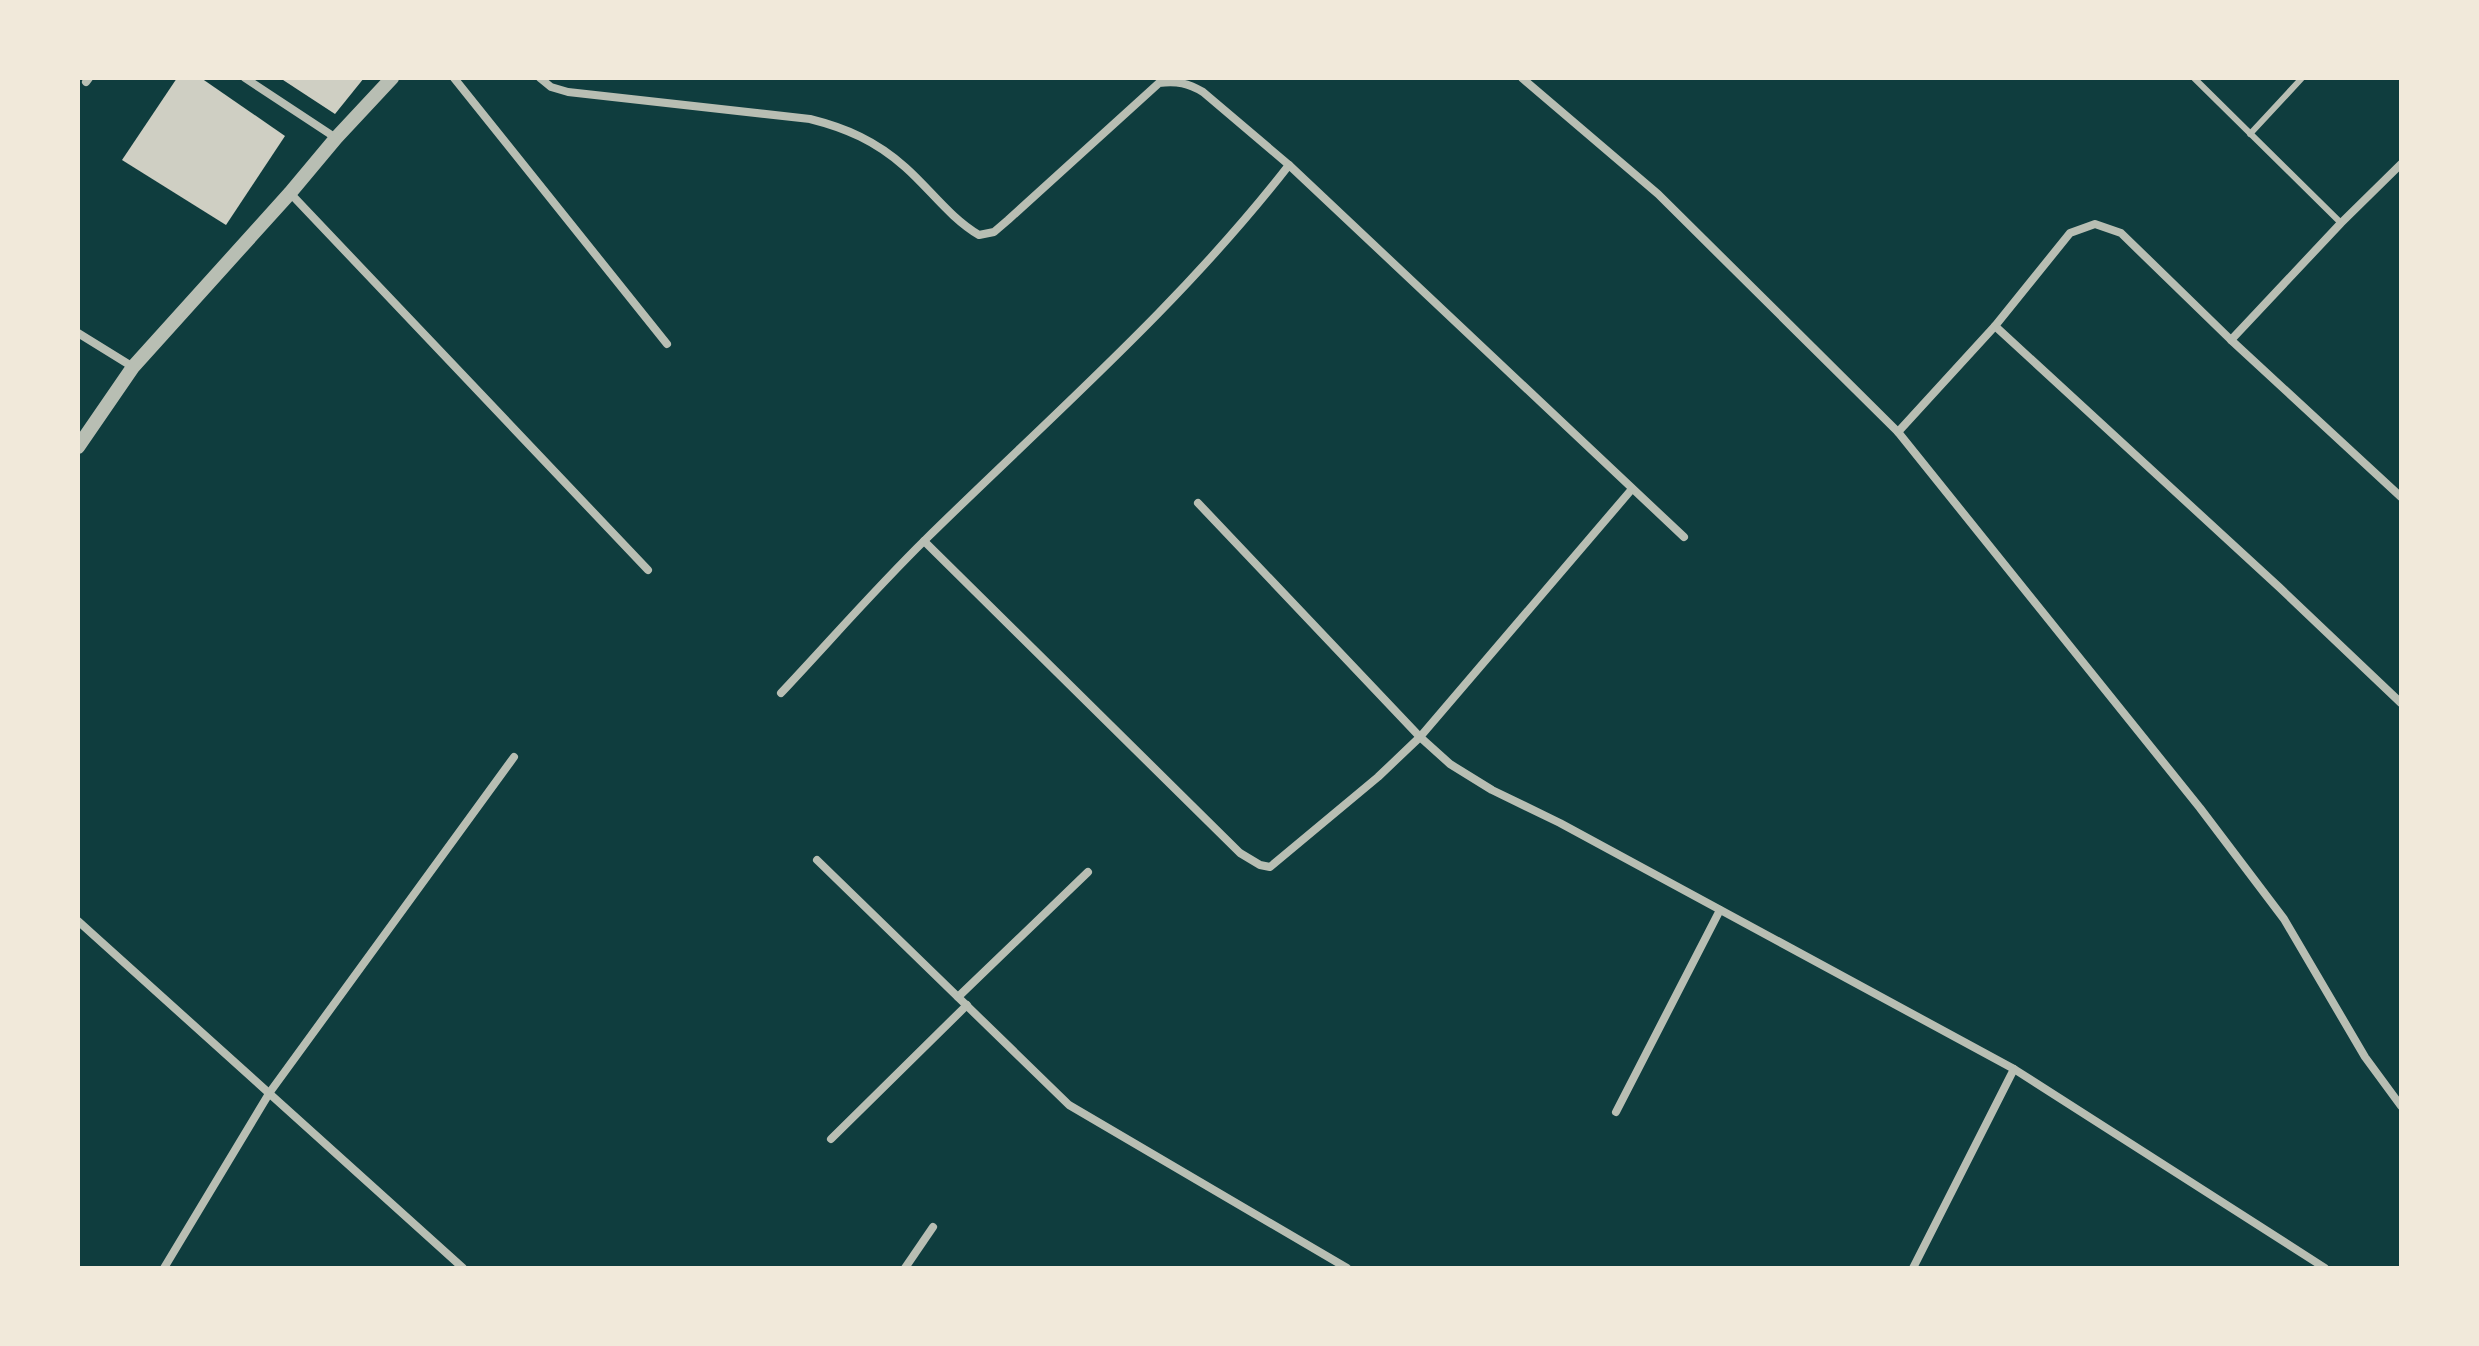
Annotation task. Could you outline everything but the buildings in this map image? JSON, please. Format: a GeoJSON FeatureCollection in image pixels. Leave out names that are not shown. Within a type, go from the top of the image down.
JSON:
{"type":"FeatureCollection","features":[{"type":"Feature","properties":{"kind":"street"},"geometry":{"type":"LineString","coordinates":[[245,78],[336,138]]}},
{"type":"Feature","properties":{"kind":"street"},"geometry":{"type":"LineString","coordinates":[[78,447],[133,367],[392,78]]}},
{"type":"Feature","properties":{"kind":"street"},"geometry":{"type":"LineString","coordinates":[[454,78],[667,344]]}},
{"type":"Feature","properties":{"kind":"street"},"geometry":{"type":"LineString","coordinates":[[540,78],[551,87],[568,92],[810,119],[847,129],[903,165],[965,227],[979,235],[994,232],[1159,83],[1174,81],[1191,84],[1289,165],[1684,537]]}},
{"type":"Feature","properties":{"kind":"street"},"geometry":{"type":"LineString","coordinates":[[1522,78],[1658,194],[1898,432],[2200,808],[2284,919],[2365,1057],[2401,1106]]}},
{"type":"Feature","properties":{"kind":"street"},"geometry":{"type":"LineString","coordinates":[[2231,340],[2401,164]]}},
{"type":"Feature","properties":{"kind":"street"},"geometry":{"type":"LineString","coordinates":[[781,693],[924,541],[1173,300],[1259,204],[1289,165]]}},
{"type":"Feature","properties":{"kind":"street"},"geometry":{"type":"LineString","coordinates":[[290,193],[648,570]]}},
{"type":"Feature","properties":{"kind":"street"},"geometry":{"type":"LineString","coordinates":[[1898,432],[1995,326],[2070,233],[2095,224],[2121,233],[2401,497]]}},
{"type":"Feature","properties":{"kind":"street"},"geometry":{"type":"LineString","coordinates":[[1995,326],[2268,576],[2401,703]]}},
{"type":"Feature","properties":{"kind":"street"},"geometry":{"type":"LineString","coordinates":[[78,333],[133,367]]}},
{"type":"Feature","properties":{"kind":"street"},"geometry":{"type":"LineString","coordinates":[[924,541],[1240,853],[1260,865],[1270,867],[1378,777],[1420,737],[1632,489]]}},
{"type":"Feature","properties":{"kind":"street"},"geometry":{"type":"LineString","coordinates":[[1198,503],[1420,737],[1450,764],[1492,790],[1560,823],[2014,1069],[2325,1268]]}},
{"type":"Feature","properties":{"kind":"street"},"geometry":{"type":"LineString","coordinates":[[164,1268],[270,1092],[514,757]]}},
{"type":"Feature","properties":{"kind":"street"},"geometry":{"type":"LineString","coordinates":[[817,860],[1069,1105],[1347,1268]]}},
{"type":"Feature","properties":{"kind":"street"},"geometry":{"type":"LineString","coordinates":[[958,997],[1088,872]]}},
{"type":"Feature","properties":{"kind":"street"},"geometry":{"type":"LineString","coordinates":[[1616,1112],[1720,910]]}},
{"type":"Feature","properties":{"kind":"street"},"geometry":{"type":"LineString","coordinates":[[78,921],[463,1268]]}},
{"type":"Feature","properties":{"kind":"street"},"geometry":{"type":"LineString","coordinates":[[831,1139],[967,1005]]}},
{"type":"Feature","properties":{"kind":"street"},"geometry":{"type":"LineString","coordinates":[[1913,1268],[2014,1069]]}},
{"type":"Feature","properties":{"kind":"street"},"geometry":{"type":"LineString","coordinates":[[905,1268],[933,1227]]}},
{"type":"Feature","properties":{"kind":"lane"},"geometry":{"type":"LineString","coordinates":[[2194,78],[2341,223]]}},
{"type":"Feature","properties":{"kind":"lane"},"geometry":{"type":"LineString","coordinates":[[2250,134],[2302,78]]}}]}
